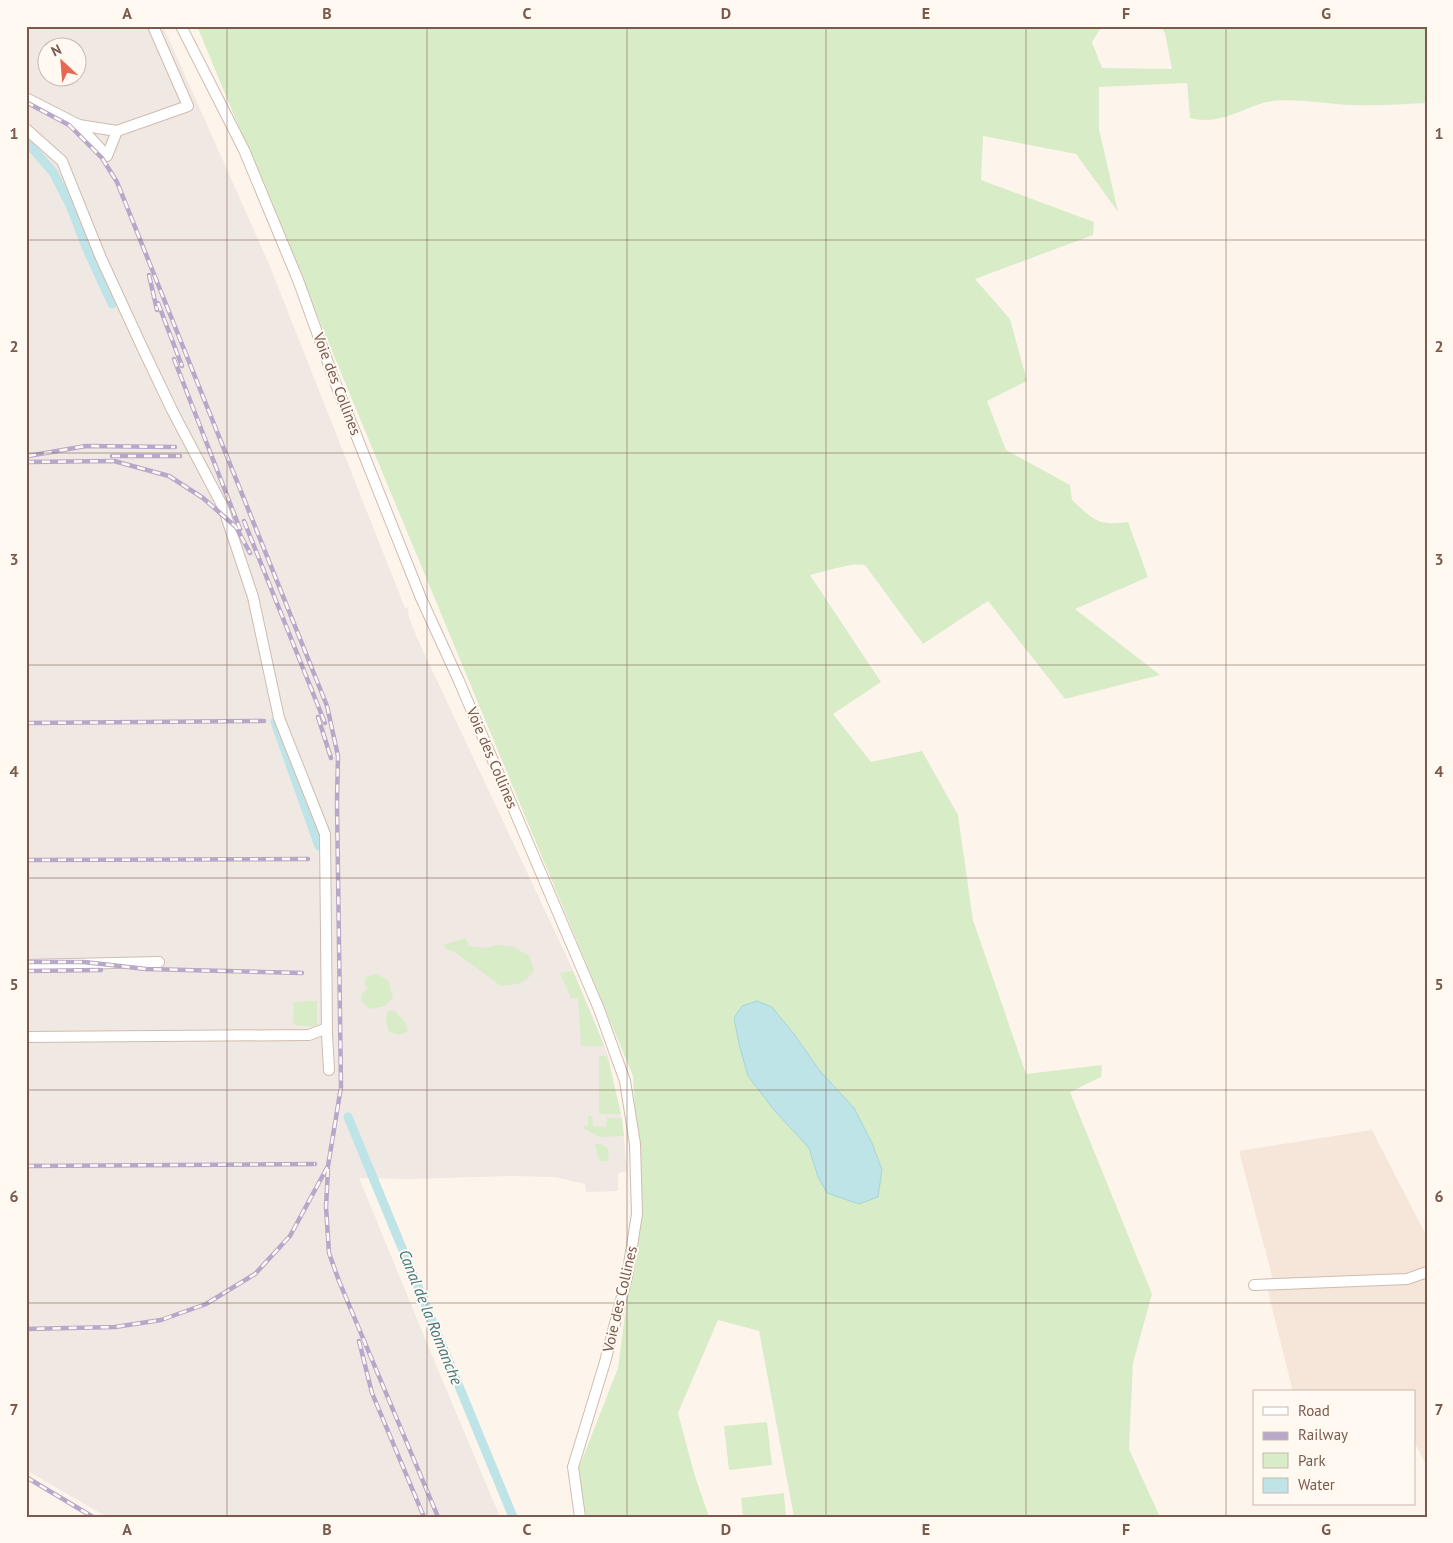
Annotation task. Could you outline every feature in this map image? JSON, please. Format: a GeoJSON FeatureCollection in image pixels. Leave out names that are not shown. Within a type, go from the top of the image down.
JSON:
{"type":"FeatureCollection","features":[{"type":"Feature","properties":{"kind":"street"},"geometry":{"type":"LineString","coordinates":[[26,98],[79,125],[117,131],[188,106],[153,26]]}},
{"type":"Feature","properties":{"kind":"street","name":"Voie des Collines"},"geometry":{"type":"LineString","coordinates":[[182,26],[247,158],[298,280],[335,382],[422,598],[599,1009],[625,1081],[635,1144],[637,1214],[628,1277],[574,1467],[580,1517]]}},
{"type":"Feature","properties":{"kind":"street"},"geometry":{"type":"LineString","coordinates":[[79,125],[107,156],[117,131]]}},
{"type":"Feature","properties":{"kind":"street"},"geometry":{"type":"LineString","coordinates":[[26,129],[62,161],[101,258],[172,410],[223,507],[253,597],[279,718],[325,834],[329,1070]]}},
{"type":"Feature","properties":{"kind":"street"},"geometry":{"type":"LineString","coordinates":[[26,965],[159,962]]}},
{"type":"Feature","properties":{"kind":"street"},"geometry":{"type":"LineString","coordinates":[[26,1037],[309,1035],[327,1028]]}},
{"type":"Feature","properties":{"kind":"street"},"geometry":{"type":"LineString","coordinates":[[1254,1285],[1407,1279],[1427,1272]]}},
{"type":"Feature","properties":{"kind":"shaded area"},"geometry":{"type":"Polygon","coordinates":[[[26,26],[163,26],[269,264],[405,608],[407,607],[408,615],[417,638],[571,966],[598,1029],[609,1059],[622,1120],[627,1171],[618,1173],[618,1191],[586,1192],[585,1184],[554,1177],[359,1178],[500,1517],[107,1517],[26,1470],[26,26]]]}},
{"type":"Feature","properties":{"kind":"shaded area"},"geometry":{"type":"Polygon","coordinates":[[[1372,1130],[1427,1237],[1427,1467],[1416,1445],[1416,1390],[1292,1390],[1267,1288],[1272,1276],[1239,1151],[1372,1130]]]}},
{"type":"Feature","properties":{"kind":"green space"},"geometry":{"type":"Polygon","coordinates":[[[197,26],[1102,26],[1092,42],[1102,68],[1172,69],[1165,33],[1160,26],[1427,26],[1427,103],[1344,105],[1283,100],[1263,103],[1228,116],[1200,120],[1190,118],[1187,83],[1099,87],[1099,129],[1118,212],[1076,154],[983,136],[981,180],[1094,222],[1093,235],[975,279],[1010,319],[1027,381],[987,401],[1006,450],[1070,485],[1072,500],[1091,517],[1109,523],[1128,522],[1148,577],[1075,609],[1160,675],[1065,699],[988,601],[923,644],[865,565],[845,566],[810,575],[881,682],[833,714],[871,762],[922,751],[958,815],[973,920],[1026,1074],[1102,1065],[1101,1077],[1070,1092],[1152,1294],[1133,1363],[1129,1449],[1160,1517],[794,1517],[759,1331],[718,1320],[678,1413],[694,1473],[709,1517],[586,1517],[578,1470],[618,1368],[635,1238],[639,1181],[633,1076],[197,26]],[[794,1034],[774,1110],[809,1148],[818,1177],[882,1170],[872,1143],[854,1108],[820,1071],[794,1034]]]}},
{"type":"Feature","properties":{"kind":"green space"},"geometry":{"type":"Polygon","coordinates":[[[465,938],[469,946],[485,948],[499,945],[514,947],[529,956],[534,970],[524,981],[501,986],[452,950],[446,949],[444,945],[465,938]]]}},
{"type":"Feature","properties":{"kind":"green space"},"geometry":{"type":"Polygon","coordinates":[[[573,971],[604,1046],[581,1046],[578,998],[571,998],[560,973],[573,971]]]}},
{"type":"Feature","properties":{"kind":"green space"},"geometry":{"type":"Polygon","coordinates":[[[376,974],[388,980],[393,997],[385,1006],[370,1009],[361,1001],[362,994],[368,988],[365,984],[366,977],[376,974]]]}},
{"type":"Feature","properties":{"kind":"green space"},"geometry":{"type":"Polygon","coordinates":[[[317,1001],[317,1026],[298,1026],[293,1022],[294,1002],[317,1001]]]}},
{"type":"Feature","properties":{"kind":"green space"},"geometry":{"type":"Polygon","coordinates":[[[394,1010],[405,1022],[408,1031],[400,1035],[389,1032],[386,1023],[387,1012],[394,1010]]]}},
{"type":"Feature","properties":{"kind":"green space"},"geometry":{"type":"Polygon","coordinates":[[[599,1056],[607,1056],[621,1114],[599,1114],[599,1056]]]}},
{"type":"Feature","properties":{"kind":"green space"},"geometry":{"type":"Polygon","coordinates":[[[588,1116],[592,1116],[593,1126],[606,1127],[607,1118],[622,1118],[624,1136],[600,1137],[585,1129],[583,1125],[588,1125],[588,1116]]]}},
{"type":"Feature","properties":{"kind":"green space"},"geometry":{"type":"Polygon","coordinates":[[[595,1144],[601,1144],[608,1148],[609,1158],[607,1161],[600,1161],[595,1144]]]}},
{"type":"Feature","properties":{"kind":"green space"},"geometry":{"type":"Polygon","coordinates":[[[767,1422],[772,1465],[729,1470],[724,1426],[767,1422]]]}},
{"type":"Feature","properties":{"kind":"green space"},"geometry":{"type":"Polygon","coordinates":[[[784,1493],[786,1517],[743,1517],[741,1498],[784,1493]]]}},
{"type":"Feature","properties":{"kind":"water"},"geometry":{"type":"Polygon","coordinates":[[[757,1001],[772,1007],[820,1071],[854,1108],[872,1143],[882,1170],[878,1197],[859,1204],[827,1193],[818,1177],[809,1148],[774,1110],[748,1076],[734,1018],[742,1006],[757,1001]]]}},
{"type":"Feature","properties":{"kind":"waterway","name":"Canal de la Romanche"},"geometry":{"type":"LineString","coordinates":[[26,141],[53,172],[70,205],[86,247],[112,304]]}},
{"type":"Feature","properties":{"kind":"waterway","name":"Canal de la Romanche"},"geometry":{"type":"LineString","coordinates":[[275,722],[319,846]]}},
{"type":"Feature","properties":{"kind":"waterway","name":"Canal de la Romanche"},"geometry":{"type":"LineString","coordinates":[[348,1117],[513,1517]]}},
{"type":"Feature","properties":{"kind":"railway"},"geometry":{"type":"LineString","coordinates":[[26,102],[69,125],[102,158],[117,182],[327,706],[338,756],[341,1087],[328,1166],[290,1236],[255,1274],[206,1304],[161,1320],[115,1327],[26,1329]]}},
{"type":"Feature","properties":{"kind":"railway"},"geometry":{"type":"LineString","coordinates":[[149,275],[157,310]]}},
{"type":"Feature","properties":{"kind":"railway"},"geometry":{"type":"LineString","coordinates":[[158,303],[182,366]]}},
{"type":"Feature","properties":{"kind":"railway"},"geometry":{"type":"LineString","coordinates":[[174,359],[240,529]]}},
{"type":"Feature","properties":{"kind":"railway"},"geometry":{"type":"LineString","coordinates":[[28,456],[86,446],[175,447]]}},
{"type":"Feature","properties":{"kind":"railway"},"geometry":{"type":"LineString","coordinates":[[112,456],[180,456]]}},
{"type":"Feature","properties":{"kind":"railway"},"geometry":{"type":"LineString","coordinates":[[26,462],[114,461],[169,476],[203,498],[236,527],[250,553]]}},
{"type":"Feature","properties":{"kind":"railway"},"geometry":{"type":"LineString","coordinates":[[244,521],[325,723]]}},
{"type":"Feature","properties":{"kind":"railway"},"geometry":{"type":"LineString","coordinates":[[318,717],[331,758]]}},
{"type":"Feature","properties":{"kind":"railway"},"geometry":{"type":"LineString","coordinates":[[26,723],[264,721]]}},
{"type":"Feature","properties":{"kind":"railway"},"geometry":{"type":"LineString","coordinates":[[26,860],[308,859]]}},
{"type":"Feature","properties":{"kind":"railway"},"geometry":{"type":"LineString","coordinates":[[26,962],[84,962],[146,969],[302,973]]}},
{"type":"Feature","properties":{"kind":"railway"},"geometry":{"type":"LineString","coordinates":[[26,971],[101,970]]}},
{"type":"Feature","properties":{"kind":"railway"},"geometry":{"type":"LineString","coordinates":[[26,1166],[315,1164]]}},
{"type":"Feature","properties":{"kind":"railway"},"geometry":{"type":"LineString","coordinates":[[328,1169],[326,1207],[329,1253],[438,1517]]}},
{"type":"Feature","properties":{"kind":"railway"},"geometry":{"type":"LineString","coordinates":[[359,1341],[372,1393],[424,1517]]}},
{"type":"Feature","properties":{"kind":"railway"},"geometry":{"type":"LineString","coordinates":[[26,1477],[93,1517]]}}]}
